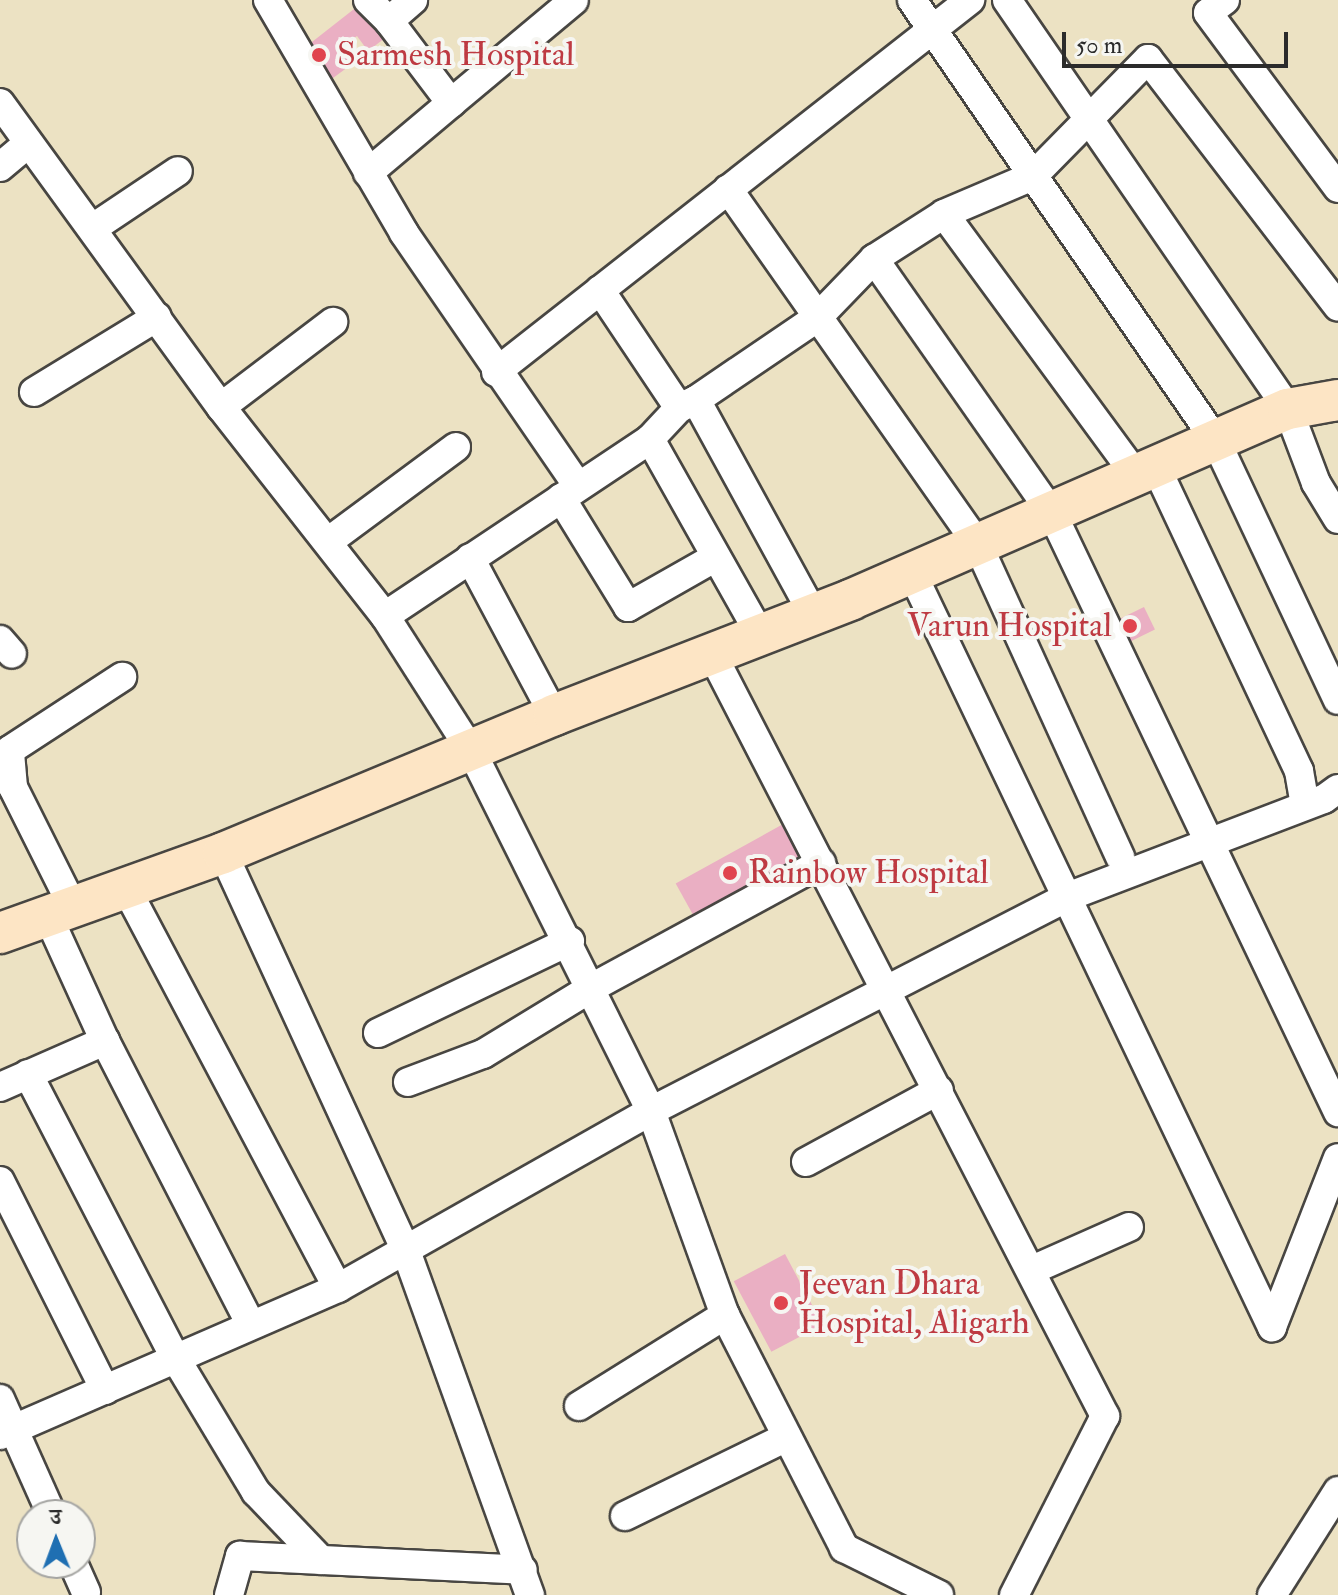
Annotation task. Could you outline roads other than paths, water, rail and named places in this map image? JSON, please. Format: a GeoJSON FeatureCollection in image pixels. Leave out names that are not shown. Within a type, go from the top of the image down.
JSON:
{"type":"FeatureCollection","features":[{"type":"Feature","properties":{"kind":"street"},"geometry":{"type":"LineString","coordinates":[[268,0],[368,173],[569,492],[628,607],[716,557]]}},
{"type":"Feature","properties":{"kind":"street"},"geometry":{"type":"LineString","coordinates":[[368,0],[389,21],[451,103]]}},
{"type":"Feature","properties":{"kind":"street"},"geometry":{"type":"LineString","coordinates":[[389,21],[413,0]]}},
{"type":"Feature","properties":{"kind":"street"},"geometry":{"type":"LineString","coordinates":[[368,173],[574,0]]}},
{"type":"Feature","properties":{"kind":"street"},"geometry":{"type":"LineString","coordinates":[[912,0],[1216,441],[1338,700]]}},
{"type":"Feature","properties":{"kind":"street"},"geometry":{"type":"LineString","coordinates":[[496,372],[970,0]]}},
{"type":"Feature","properties":{"kind":"street"},"geometry":{"type":"LineString","coordinates":[[1007,0],[1288,409],[1316,483],[1338,519]]}},
{"type":"Feature","properties":{"kind":"street"},"geometry":{"type":"LineString","coordinates":[[1225,0],[1208,13],[1338,188]]}},
{"type":"Feature","properties":{"kind":"street"},"geometry":{"type":"LineString","coordinates":[[385,616],[650,439],[688,404],[818,317],[874,259],[944,214],[1033,176],[1148,59],[1338,307]]}},
{"type":"Feature","properties":{"kind":"street"},"geometry":{"type":"LineString","coordinates":[[0,103],[221,407],[385,616],[472,752],[570,941],[651,1111],[725,1315],[844,1548],[939,1595]]}},
{"type":"Feature","properties":{"kind":"street"},"geometry":{"type":"LineString","coordinates":[[0,167],[27,144]]}},
{"type":"Feature","properties":{"kind":"street"},"geometry":{"type":"LineString","coordinates":[[93,228],[178,171]]}},
{"type":"Feature","properties":{"kind":"street"},"geometry":{"type":"LineString","coordinates":[[728,189],[978,545],[1120,857]]}},
{"type":"Feature","properties":{"kind":"street"},"geometry":{"type":"LineString","coordinates":[[944,214],[1146,471],[1299,771],[1305,804]]}},
{"type":"Feature","properties":{"kind":"street"},"geometry":{"type":"LineString","coordinates":[[874,259],[1052,513],[1338,1112]]}},
{"type":"Feature","properties":{"kind":"street"},"geometry":{"type":"LineString","coordinates":[[600,290],[688,404],[813,614]]}},
{"type":"Feature","properties":{"kind":"street"},"geometry":{"type":"LineString","coordinates":[[34,392],[157,317]]}},
{"type":"Feature","properties":{"kind":"street"},"geometry":{"type":"LineString","coordinates":[[221,407],[333,322]]}},
{"type":"Feature","properties":{"kind":"street"},"geometry":{"type":"LineString","coordinates":[[0,933],[60,910],[127,890],[223,853],[472,752],[554,715],[813,614],[1288,409],[1338,400]]}},
{"type":"Feature","properties":{"kind":"street"},"geometry":{"type":"LineString","coordinates":[[650,439],[760,634]]}},
{"type":"Feature","properties":{"kind":"street"},"geometry":{"type":"LineString","coordinates":[[329,541],[456,447]]}},
{"type":"Feature","properties":{"kind":"street"},"geometry":{"type":"LineString","coordinates":[[470,558],[554,715]]}},
{"type":"Feature","properties":{"kind":"street"},"geometry":{"type":"LineString","coordinates":[[912,573],[1272,1327],[1338,1158]]}},
{"type":"Feature","properties":{"kind":"street"},"geometry":{"type":"LineString","coordinates":[[711,652],[1105,1416],[1014,1595]]}},
{"type":"Feature","properties":{"kind":"street"},"geometry":{"type":"LineString","coordinates":[[122,677],[10,750],[13,787],[105,1041],[251,1325]]}},
{"type":"Feature","properties":{"kind":"street"},"geometry":{"type":"LineString","coordinates":[[7,1432],[338,1288],[651,1111],[1067,897],[1210,844],[1338,789]]}},
{"type":"Feature","properties":{"kind":"street"},"geometry":{"type":"LineString","coordinates":[[223,853],[405,1248],[527,1582],[321,1560],[240,1556],[229,1595]]}},
{"type":"Feature","properties":{"kind":"street"},"geometry":{"type":"LineString","coordinates":[[408,1082],[483,1054],[591,988],[821,863]]}},
{"type":"Feature","properties":{"kind":"street"},"geometry":{"type":"LineString","coordinates":[[127,890],[338,1288]]}},
{"type":"Feature","properties":{"kind":"street"},"geometry":{"type":"LineString","coordinates":[[378,1033],[570,941]]}},
{"type":"Feature","properties":{"kind":"street"},"geometry":{"type":"LineString","coordinates":[[0,1087],[105,1041]]}},
{"type":"Feature","properties":{"kind":"street"},"geometry":{"type":"LineString","coordinates":[[28,1074],[176,1359],[256,1492],[321,1560]]}},
{"type":"Feature","properties":{"kind":"street"},"geometry":{"type":"LineString","coordinates":[[806,1162],[939,1090]]}},
{"type":"Feature","properties":{"kind":"street"},"geometry":{"type":"LineString","coordinates":[[0,1181],[105,1390]]}},
{"type":"Feature","properties":{"kind":"street"},"geometry":{"type":"LineString","coordinates":[[1032,1270],[1129,1227]]}},
{"type":"Feature","properties":{"kind":"street"},"geometry":{"type":"LineString","coordinates":[[579,1406],[725,1315]]}},
{"type":"Feature","properties":{"kind":"street"},"geometry":{"type":"LineString","coordinates":[[0,1399],[7,1432],[43,1499]]}},
{"type":"Feature","properties":{"kind":"street"},"geometry":{"type":"LineString","coordinates":[[625,1516],[787,1437]]}},
{"type":"Feature","properties":{"kind":"street"},"geometry":{"type":"LineString","coordinates":[[1272,1595],[1338,1491]]}},
{"type":"Feature","properties":{"kind":"place","name":"Sarmesh Hospital"},"geometry":{"type":"Point","coordinates":[319,55]}},
{"type":"Feature","properties":{"kind":"place","name":"Varun Hospital"},"geometry":{"type":"Point","coordinates":[1130,626]}},
{"type":"Feature","properties":{"kind":"place","name":"Rainbow Hospital"},"geometry":{"type":"Point","coordinates":[730,873]}},
{"type":"Feature","properties":{"kind":"place","name":"Jeevan Dhara Hospital, Aligarh"},"geometry":{"type":"Point","coordinates":[781,1303]}}]}
